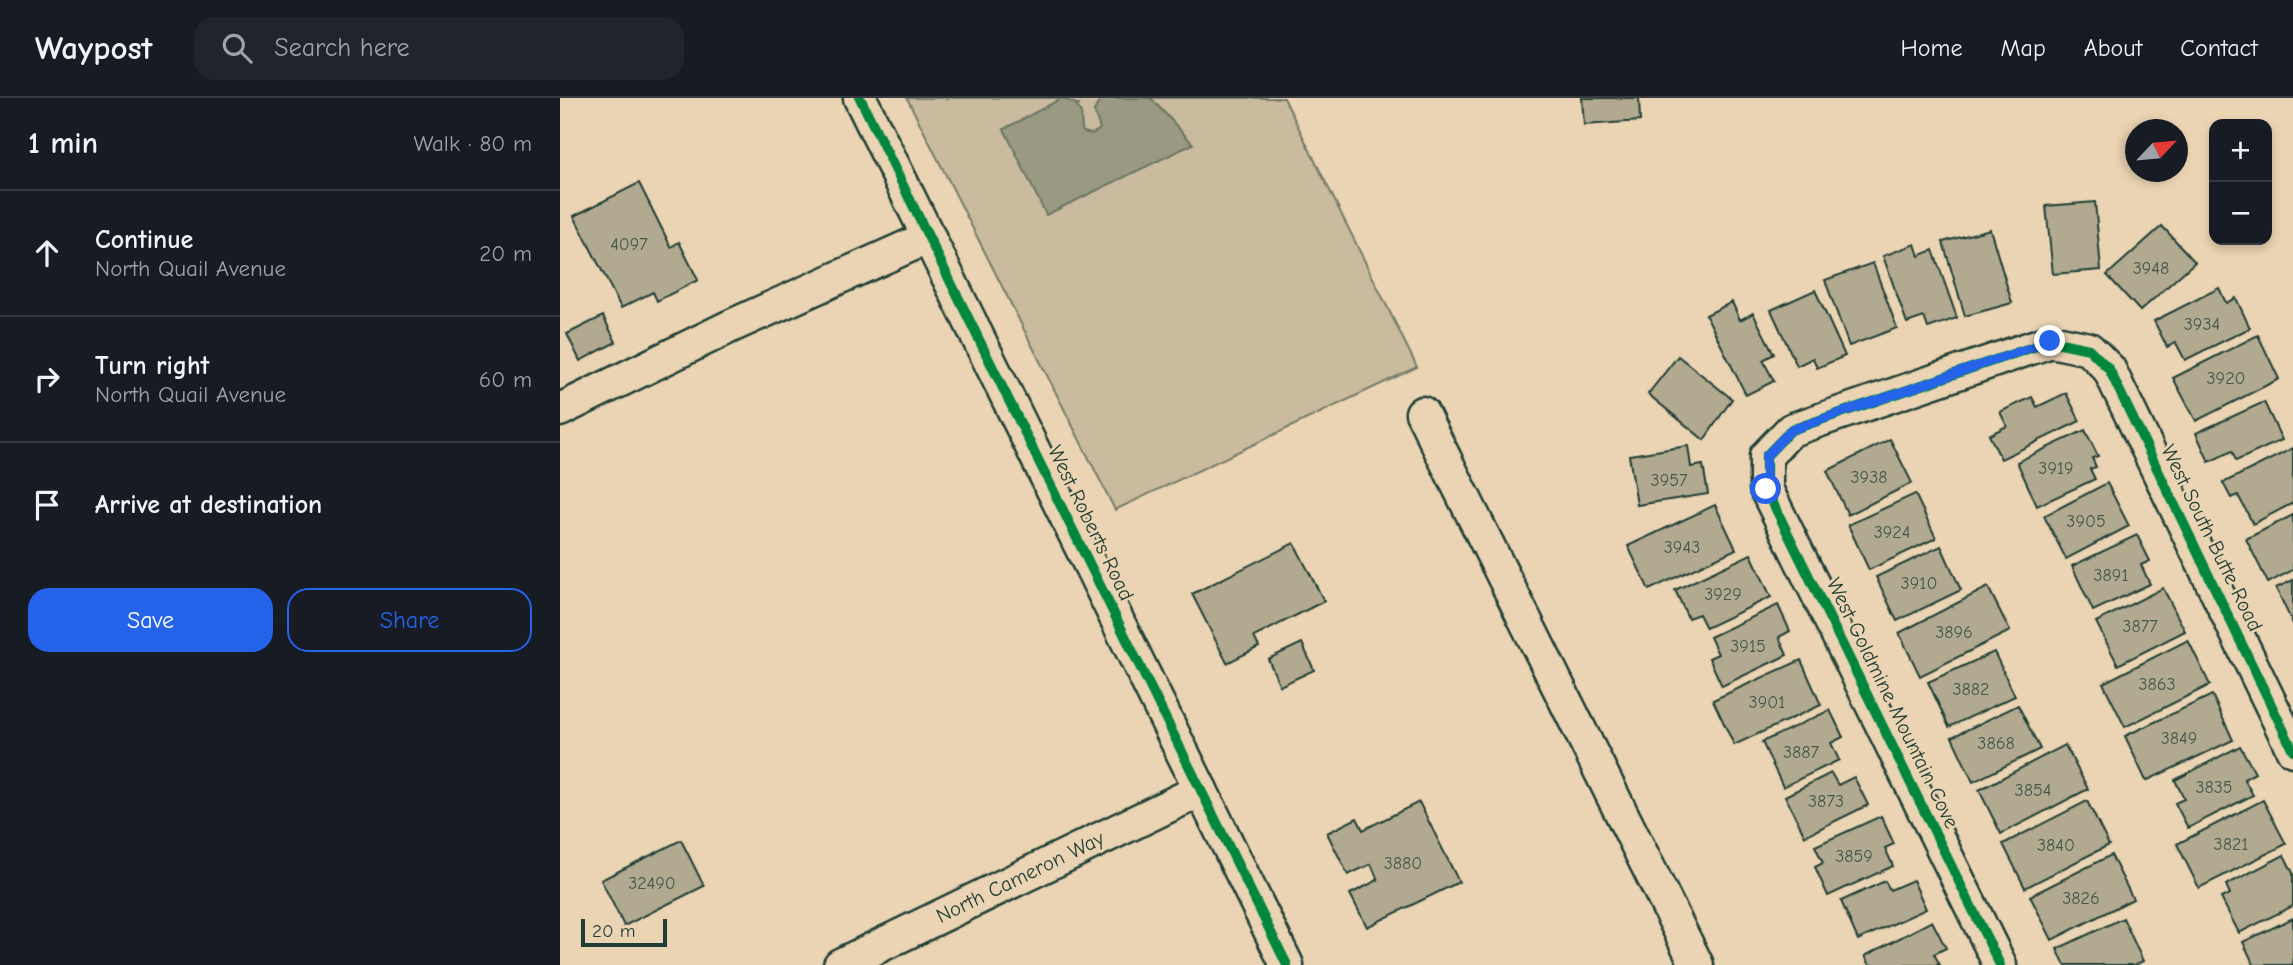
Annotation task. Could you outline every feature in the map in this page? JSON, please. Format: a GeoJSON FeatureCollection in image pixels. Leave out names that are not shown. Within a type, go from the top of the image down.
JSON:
{"type":"FeatureCollection","features":[{"type":"Feature","properties":{"kind":"street","name":"West Roberts Road"},"geometry":{"type":"LineString","coordinates":[[860,98],[1287,965]]}},
{"type":"Feature","properties":{"kind":"street"},"geometry":{"type":"LineString","coordinates":[[560,410],[731,326],[929,237]]}},
{"type":"Feature","properties":{"kind":"street","name":"West Goldmine Mountain Cove"},"geometry":{"type":"LineString","coordinates":[[2000,965],[1766,489],[1766,456],[1791,430],[2050,341],[2089,349]]}},
{"type":"Feature","properties":{"kind":"street","name":"West South Butte Road"},"geometry":{"type":"LineString","coordinates":[[2089,349],[2109,369],[2293,750]]}},
{"type":"Feature","properties":{"kind":"street"},"geometry":{"type":"LineString","coordinates":[[1422,413],[1697,965]]}},
{"type":"Feature","properties":{"kind":"street","name":"North Cameron Way"},"geometry":{"type":"LineString","coordinates":[[839,965],[1200,790]]}},
{"type":"Feature","properties":{"kind":"shaded area"},"geometry":{"type":"Polygon","coordinates":[[[907,98],[1284,98],[1417,367],[1115,510],[907,98]]]}},
{"type":"Feature","properties":{"kind":"shaded area"},"geometry":{"type":"Polygon","coordinates":[[[1062,98],[1079,105],[1077,107],[1081,113],[1083,132],[1092,134],[1100,129],[1094,111],[1101,98],[1151,98],[1193,144],[1046,215],[1004,129],[1062,98]]]}},
{"type":"Feature","properties":{"kind":"building"},"geometry":{"type":"Polygon","coordinates":[[[1582,98],[1639,98],[1640,121],[1584,125],[1582,98]]]}},
{"type":"Feature","properties":{"kind":"building"},"geometry":{"type":"Polygon","coordinates":[[[639,183],[671,247],[679,242],[698,280],[657,301],[653,292],[621,308],[574,216],[639,183]]]}},
{"type":"Feature","properties":{"kind":"building"},"geometry":{"type":"Polygon","coordinates":[[[2095,202],[2101,270],[2053,274],[2046,206],[2095,202]]]}},
{"type":"Feature","properties":{"kind":"building"},"geometry":{"type":"Polygon","coordinates":[[[2162,226],[2195,262],[2140,311],[2107,275],[2162,226]]]}},
{"type":"Feature","properties":{"kind":"building"},"geometry":{"type":"Polygon","coordinates":[[[1990,229],[2012,303],[1965,316],[1943,242],[1990,229]]]}},
{"type":"Feature","properties":{"kind":"building"},"geometry":{"type":"Polygon","coordinates":[[[1915,244],[1919,256],[1933,250],[1957,318],[1928,328],[1924,317],[1907,323],[1883,256],[1915,244]]]}},
{"type":"Feature","properties":{"kind":"building"},"geometry":{"type":"Polygon","coordinates":[[[1873,263],[1897,328],[1849,346],[1825,280],[1873,263]]]}},
{"type":"Feature","properties":{"kind":"building"},"geometry":{"type":"Polygon","coordinates":[[[2219,288],[2226,303],[2236,298],[2250,328],[2185,360],[2176,343],[2167,347],[2154,321],[2219,288]]]}},
{"type":"Feature","properties":{"kind":"building"},"geometry":{"type":"Polygon","coordinates":[[[1815,290],[1845,356],[1817,368],[1813,358],[1797,366],[1771,310],[1815,290]]]}},
{"type":"Feature","properties":{"kind":"building"},"geometry":{"type":"Polygon","coordinates":[[[1732,302],[1740,320],[1753,313],[1774,354],[1763,360],[1774,381],[1746,395],[1706,315],[1732,302]]]}},
{"type":"Feature","properties":{"kind":"building"},"geometry":{"type":"Polygon","coordinates":[[[603,316],[616,342],[580,361],[567,334],[603,316]]]}},
{"type":"Feature","properties":{"kind":"building"},"geometry":{"type":"Polygon","coordinates":[[[2258,335],[2279,379],[2196,421],[2173,378],[2258,335]]]}},
{"type":"Feature","properties":{"kind":"building"},"geometry":{"type":"Polygon","coordinates":[[[1678,356],[1732,399],[1704,440],[1648,394],[1678,356]]]}},
{"type":"Feature","properties":{"kind":"building"},"geometry":{"type":"Polygon","coordinates":[[[2066,393],[2080,421],[2001,459],[1989,435],[2007,426],[2000,412],[2032,397],[2037,407],[2066,393]]]}},
{"type":"Feature","properties":{"kind":"building"},"geometry":{"type":"Polygon","coordinates":[[[2264,402],[2282,440],[2236,461],[2232,451],[2209,462],[2196,433],[2264,402]]]}},
{"type":"Feature","properties":{"kind":"building"},"geometry":{"type":"Polygon","coordinates":[[[2085,430],[2098,456],[2092,458],[2096,467],[2090,469],[2095,479],[2037,506],[2017,462],[2085,430]]]}},
{"type":"Feature","properties":{"kind":"building"},"geometry":{"type":"Polygon","coordinates":[[[1890,439],[1912,483],[1848,515],[1827,471],[1890,439]]]}},
{"type":"Feature","properties":{"kind":"building"},"geometry":{"type":"Polygon","coordinates":[[[1688,446],[1691,467],[1703,465],[1708,494],[1637,505],[1629,455],[1688,446]]]}},
{"type":"Feature","properties":{"kind":"building"},"geometry":{"type":"Polygon","coordinates":[[[2293,448],[2293,503],[2253,524],[2238,495],[2231,498],[2223,483],[2293,448]]]}},
{"type":"Feature","properties":{"kind":"building"},"geometry":{"type":"Polygon","coordinates":[[[2107,483],[2129,526],[2066,559],[2044,516],[2107,483]]]}},
{"type":"Feature","properties":{"kind":"building"},"geometry":{"type":"Polygon","coordinates":[[[1915,494],[1936,538],[1869,570],[1848,525],[1915,494]]]}},
{"type":"Feature","properties":{"kind":"building"},"geometry":{"type":"Polygon","coordinates":[[[1715,505],[1736,549],[1649,590],[1628,546],[1715,505]]]}},
{"type":"Feature","properties":{"kind":"building"},"geometry":{"type":"Polygon","coordinates":[[[2293,515],[2293,570],[2268,583],[2246,539],[2293,515]]]}},
{"type":"Feature","properties":{"kind":"building"},"geometry":{"type":"Polygon","coordinates":[[[2137,535],[2150,561],[2141,565],[2150,584],[2093,611],[2072,566],[2137,535]]]}},
{"type":"Feature","properties":{"kind":"building"},"geometry":{"type":"Polygon","coordinates":[[[1294,543],[1324,601],[1254,637],[1259,647],[1227,663],[1192,594],[1294,543]]]}},
{"type":"Feature","properties":{"kind":"building"},"geometry":{"type":"Polygon","coordinates":[[[1941,546],[1961,590],[1897,621],[1876,577],[1941,546]]]}},
{"type":"Feature","properties":{"kind":"building"},"geometry":{"type":"Polygon","coordinates":[[[1751,554],[1771,597],[1706,628],[1699,614],[1688,618],[1675,590],[1751,554]]]}},
{"type":"Feature","properties":{"kind":"building"},"geometry":{"type":"Polygon","coordinates":[[[2293,580],[2293,624],[2276,588],[2293,580]]]}},
{"type":"Feature","properties":{"kind":"building"},"geometry":{"type":"Polygon","coordinates":[[[1988,587],[2010,631],[1920,676],[1899,633],[1988,587]]]}},
{"type":"Feature","properties":{"kind":"building"},"geometry":{"type":"Polygon","coordinates":[[[2163,588],[2185,631],[2118,665],[2096,622],[2163,588]]]}},
{"type":"Feature","properties":{"kind":"building"},"geometry":{"type":"Polygon","coordinates":[[[1778,605],[1790,631],[1779,637],[1787,655],[1722,686],[1709,658],[1718,654],[1710,637],[1778,605]]]}},
{"type":"Feature","properties":{"kind":"building"},"geometry":{"type":"Polygon","coordinates":[[[2188,640],[2210,685],[2125,727],[2103,683],[2188,640]]]}},
{"type":"Feature","properties":{"kind":"building"},"geometry":{"type":"Polygon","coordinates":[[[1302,643],[1314,670],[1280,686],[1268,659],[1302,643]]]}},
{"type":"Feature","properties":{"kind":"building"},"geometry":{"type":"Polygon","coordinates":[[[1994,652],[2015,696],[1949,727],[1928,682],[1994,652]]]}},
{"type":"Feature","properties":{"kind":"building"},"geometry":{"type":"Polygon","coordinates":[[[1801,660],[1821,705],[1734,745],[1713,700],[1801,660]]]}},
{"type":"Feature","properties":{"kind":"building"},"geometry":{"type":"Polygon","coordinates":[[[2212,695],[2233,740],[2146,781],[2125,736],[2212,695]]]}},
{"type":"Feature","properties":{"kind":"building"},"geometry":{"type":"Polygon","coordinates":[[[2018,705],[2040,749],[1973,782],[1952,737],[2018,705]]]}},
{"type":"Feature","properties":{"kind":"building"},"geometry":{"type":"Polygon","coordinates":[[[1830,710],[1843,737],[1831,743],[1839,760],[1783,787],[1762,742],[1830,710]]]}},
{"type":"Feature","properties":{"kind":"building"},"geometry":{"type":"Polygon","coordinates":[[[2065,745],[2088,789],[2001,834],[1979,790],[2065,745]]]}},
{"type":"Feature","properties":{"kind":"building"},"geometry":{"type":"Polygon","coordinates":[[[2240,746],[2255,773],[2244,779],[2253,795],[2188,828],[2175,803],[2184,799],[2175,780],[2240,746]]]}},
{"type":"Feature","properties":{"kind":"building"},"geometry":{"type":"Polygon","coordinates":[[[1831,773],[1838,785],[1854,777],[1868,805],[1805,836],[1785,796],[1831,773]]]}},
{"type":"Feature","properties":{"kind":"building"},"geometry":{"type":"Polygon","coordinates":[[[2263,800],[2286,844],[2199,888],[2177,844],[2263,800]]]}},
{"type":"Feature","properties":{"kind":"building"},"geometry":{"type":"Polygon","coordinates":[[[2087,801],[2109,845],[2025,888],[2003,844],[2087,801]]]}},
{"type":"Feature","properties":{"kind":"building"},"geometry":{"type":"Polygon","coordinates":[[[1419,802],[1459,882],[1367,927],[1350,894],[1378,880],[1371,864],[1348,875],[1327,833],[1357,818],[1363,830],[1419,802]]]}},
{"type":"Feature","properties":{"kind":"building"},"geometry":{"type":"Polygon","coordinates":[[[1881,816],[1894,844],[1885,848],[1893,866],[1828,896],[1815,867],[1823,863],[1815,846],[1881,816]]]}},
{"type":"Feature","properties":{"kind":"building"},"geometry":{"type":"Polygon","coordinates":[[[681,840],[704,886],[624,926],[601,880],[681,840]]]}},
{"type":"Feature","properties":{"kind":"building"},"geometry":{"type":"Polygon","coordinates":[[[2111,855],[2133,899],[2052,940],[2030,896],[2111,855]]]}},
{"type":"Feature","properties":{"kind":"building"},"geometry":{"type":"Polygon","coordinates":[[[2284,855],[2293,873],[2293,906],[2239,933],[2221,898],[2230,894],[2226,885],[2284,855]]]}},
{"type":"Feature","properties":{"kind":"building"},"geometry":{"type":"Polygon","coordinates":[[[1913,880],[1926,909],[1858,940],[1841,901],[1885,881],[1890,890],[1913,880]]]}},
{"type":"Feature","properties":{"kind":"building"},"geometry":{"type":"Polygon","coordinates":[[[2123,918],[2143,961],[2135,965],[2065,965],[2057,949],[2123,918]]]}},
{"type":"Feature","properties":{"kind":"building"},"geometry":{"type":"Polygon","coordinates":[[[2293,918],[2293,965],[2254,965],[2243,942],[2293,918]]]}},
{"type":"Feature","properties":{"kind":"building"},"geometry":{"type":"Polygon","coordinates":[[[1932,921],[1946,948],[1934,954],[1940,965],[1870,965],[1865,956],[1932,921]]]}},
{"type":"Feature","properties":{"kind":"cycle path"},"geometry":{"type":"LineString","coordinates":[[860,98],[1287,965]]}},
{"type":"Feature","properties":{"kind":"cycle path"},"geometry":{"type":"LineString","coordinates":[[2000,965],[1766,489],[1766,456],[1791,430],[2051,341],[2089,349],[2109,369],[2293,750]]}},
{"type":"Feature","properties":{"kind":"route"},"geometry":{"type":"LineString","coordinates":[[1766,489],[1766,456],[1791,430],[2050,341]]}}]}
